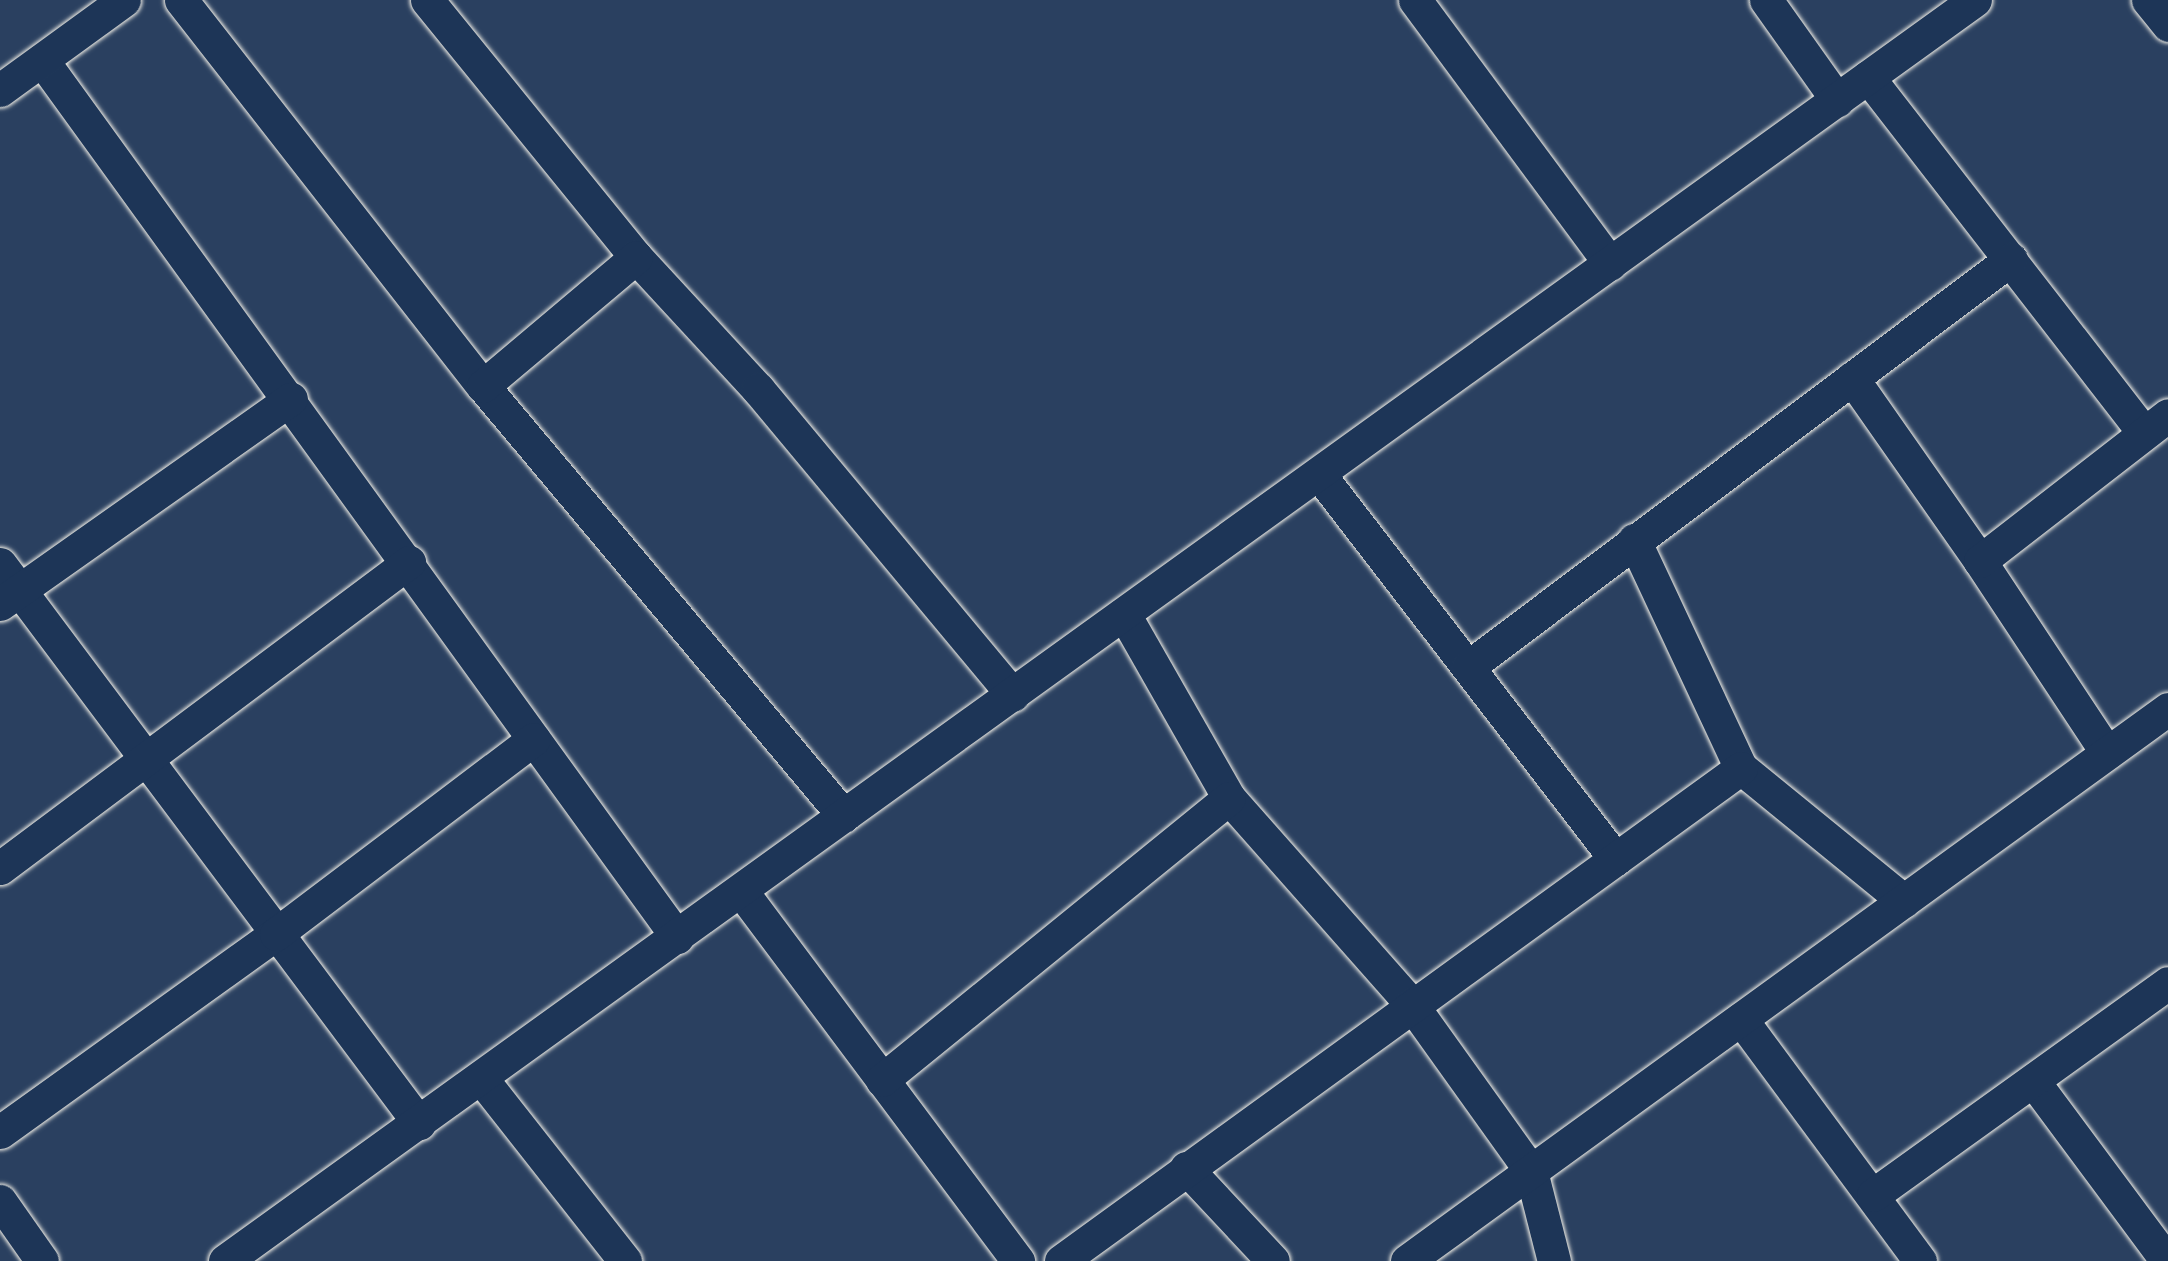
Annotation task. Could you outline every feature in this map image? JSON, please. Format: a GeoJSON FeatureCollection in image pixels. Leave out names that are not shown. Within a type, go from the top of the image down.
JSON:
{"type":"FeatureCollection","features":[{"type":"Feature","properties":{"kind":"street"},"geometry":{"type":"LineString","coordinates":[[0,90],[124,0]]}},
{"type":"Feature","properties":{"kind":"street"},"geometry":{"type":"LineString","coordinates":[[181,0],[483,386],[843,816]]}},
{"type":"Feature","properties":{"kind":"street"},"geometry":{"type":"LineString","coordinates":[[427,0],[636,257],[758,389],[1013,695]]}},
{"type":"Feature","properties":{"kind":"street"},"geometry":{"type":"LineString","coordinates":[[1415,0],[1610,264]]}},
{"type":"Feature","properties":{"kind":"street"},"geometry":{"type":"LineString","coordinates":[[1766,0],[1837,100]]}},
{"type":"Feature","properties":{"kind":"street"},"geometry":{"type":"LineString","coordinates":[[225,1261],[742,892],[843,816],[1975,0]]}},
{"type":"Feature","properties":{"kind":"street"},"geometry":{"type":"LineString","coordinates":[[2148,0],[2168,25]]}},
{"type":"Feature","properties":{"kind":"street"},"geometry":{"type":"LineString","coordinates":[[42,60],[409,562],[676,937]]}},
{"type":"Feature","properties":{"kind":"street"},"geometry":{"type":"LineString","coordinates":[[1868,77],[2011,259],[2156,424],[1980,561]]}},
{"type":"Feature","properties":{"kind":"street"},"geometry":{"type":"LineString","coordinates":[[483,386],[636,257]]}},
{"type":"Feature","properties":{"kind":"street"},"geometry":{"type":"LineString","coordinates":[[1468,667],[1634,540],[2011,259]]}},
{"type":"Feature","properties":{"kind":"street"},"geometry":{"type":"LineString","coordinates":[[1852,378],[1980,561],[2107,753]]}},
{"type":"Feature","properties":{"kind":"street"},"geometry":{"type":"LineString","coordinates":[[291,399],[6,586],[147,759],[419,1123]]}},
{"type":"Feature","properties":{"kind":"street"},"geometry":{"type":"LineString","coordinates":[[1319,474],[1615,859]]}},
{"type":"Feature","properties":{"kind":"street"},"geometry":{"type":"LineString","coordinates":[[1634,540],[1741,768],[1904,901]]}},
{"type":"Feature","properties":{"kind":"street"},"geometry":{"type":"LineString","coordinates":[[0,868],[409,562]]}},
{"type":"Feature","properties":{"kind":"street"},"geometry":{"type":"LineString","coordinates":[[1124,614],[1229,798],[1412,1005],[1531,1171],[1554,1261]]}},
{"type":"Feature","properties":{"kind":"street"},"geometry":{"type":"LineString","coordinates":[[1407,1261],[2168,709]]}},
{"type":"Feature","properties":{"kind":"street"},"geometry":{"type":"LineString","coordinates":[[0,1132],[276,933],[534,739]]}},
{"type":"Feature","properties":{"kind":"street"},"geometry":{"type":"LineString","coordinates":[[1061,1261],[1186,1168],[1741,768]]}},
{"type":"Feature","properties":{"kind":"street"},"geometry":{"type":"LineString","coordinates":[[882,1080],[1229,798]]}},
{"type":"Feature","properties":{"kind":"street"},"geometry":{"type":"LineString","coordinates":[[742,892],[1018,1261]]}},
{"type":"Feature","properties":{"kind":"street"},"geometry":{"type":"LineString","coordinates":[[1873,1195],[2034,1082],[2168,983]]}},
{"type":"Feature","properties":{"kind":"street"},"geometry":{"type":"LineString","coordinates":[[1741,1018],[1920,1261]]}},
{"type":"Feature","properties":{"kind":"street"},"geometry":{"type":"LineString","coordinates":[[481,1078],[625,1261]]}},
{"type":"Feature","properties":{"kind":"street"},"geometry":{"type":"LineString","coordinates":[[2034,1082],[2162,1259]]}},
{"type":"Feature","properties":{"kind":"street"},"geometry":{"type":"LineString","coordinates":[[1186,1168],[1273,1261]]}},
{"type":"Feature","properties":{"kind":"street"},"geometry":{"type":"LineString","coordinates":[[0,1201],[42,1261]]}}]}
